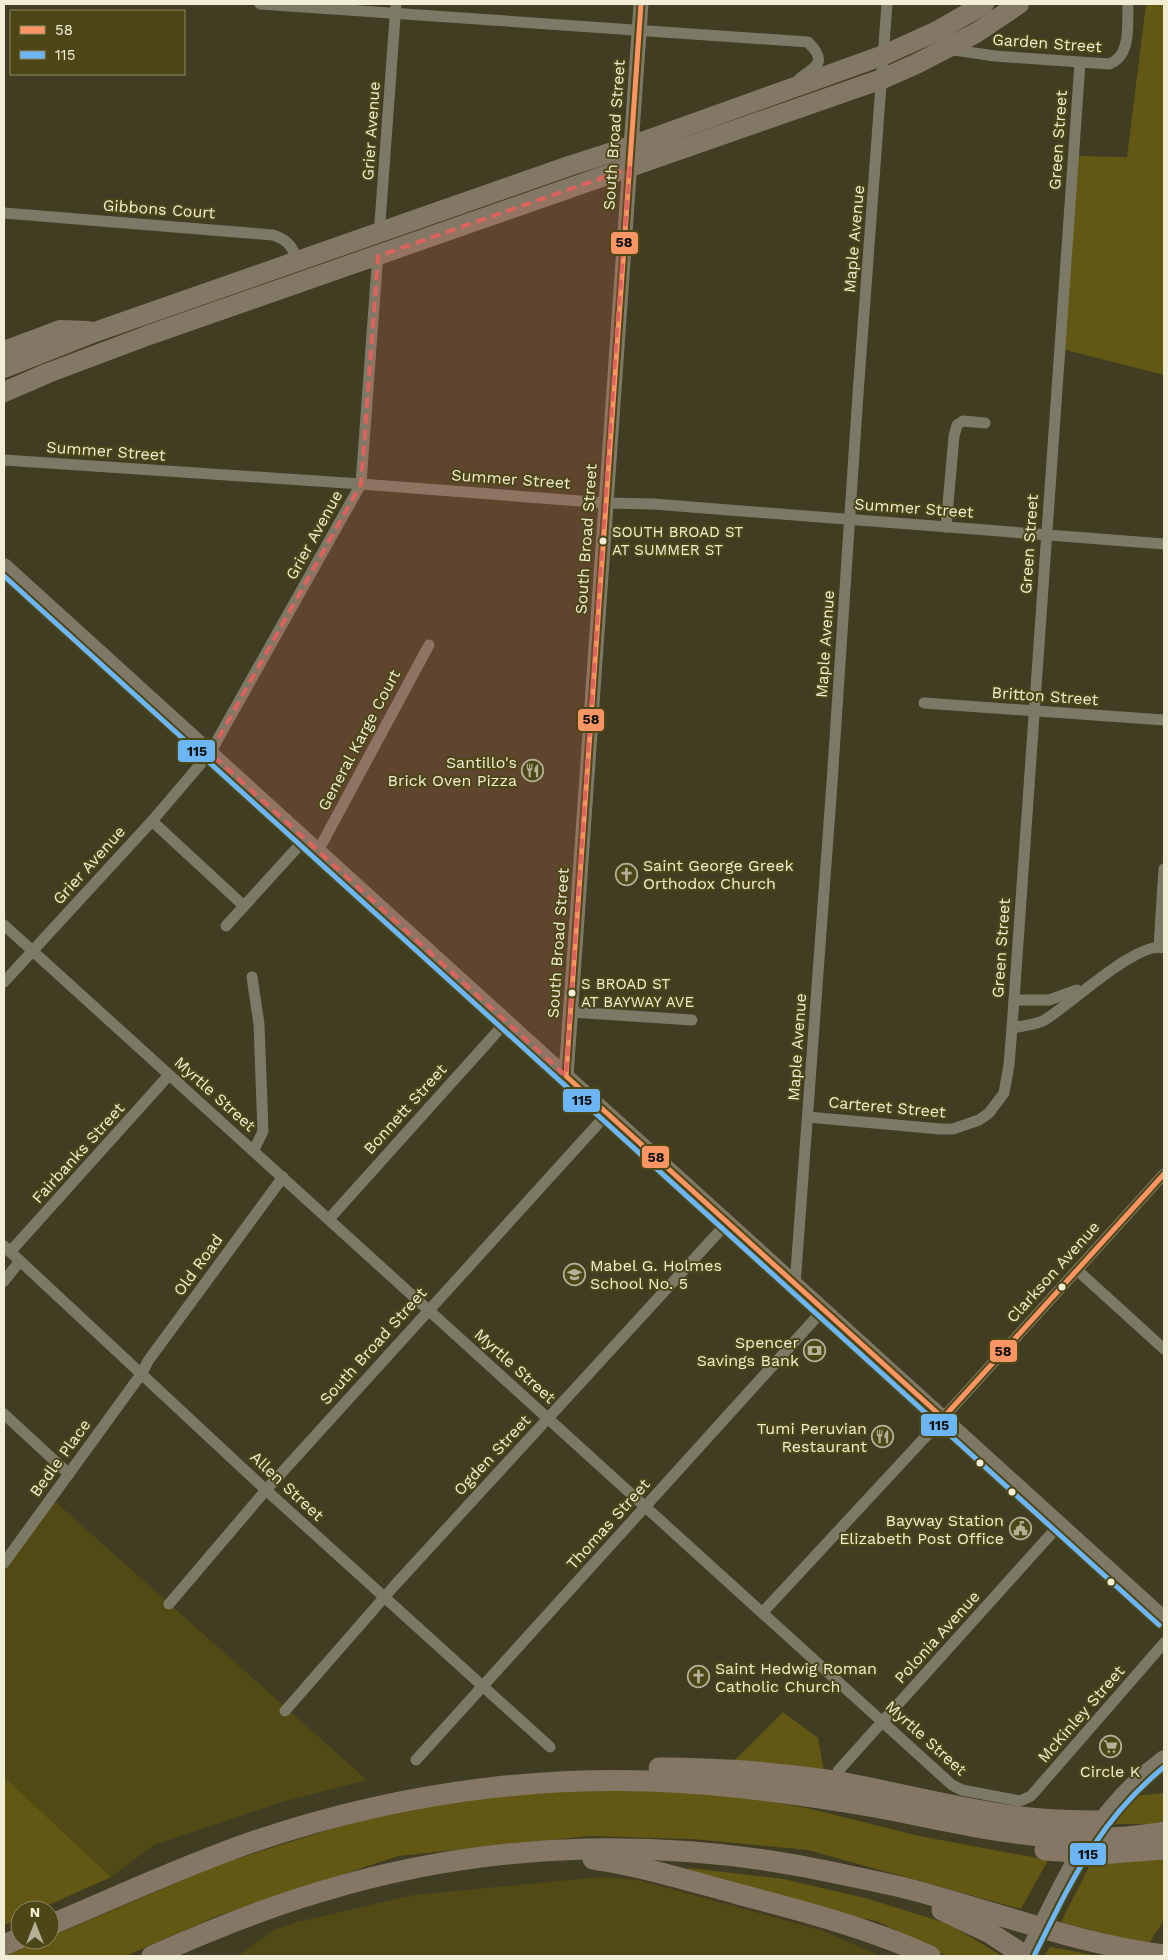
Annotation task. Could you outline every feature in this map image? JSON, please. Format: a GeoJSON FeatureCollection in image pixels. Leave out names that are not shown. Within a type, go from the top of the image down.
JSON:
{"type":"FeatureCollection","features":[{"type":"Feature","properties":{"kind":"highway"},"geometry":{"type":"LineString","coordinates":[[4,368],[95,332],[631,146],[884,55],[939,30],[984,4]]}},
{"type":"Feature","properties":{"kind":"highway"},"geometry":{"type":"LineString","coordinates":[[4,392],[117,346],[882,79],[976,33],[1019,4]]}},
{"type":"Feature","properties":{"kind":"highway"},"geometry":{"type":"LineString","coordinates":[[4,351],[60,330],[95,332]]}},
{"type":"Feature","properties":{"kind":"highway"},"geometry":{"type":"LineString","coordinates":[[60,1921],[189,1866],[291,1829],[391,1803],[579,1770],[648,1768],[732,1770],[833,1781],[1021,1817],[1098,1824]]}},
{"type":"Feature","properties":{"kind":"highway"},"geometry":{"type":"LineString","coordinates":[[491,1786],[556,1781],[660,1781],[724,1786],[811,1798],[889,1810],[985,1830],[1026,1836],[1131,1837],[1164,1832]]}},
{"type":"Feature","properties":{"kind":"highway"},"geometry":{"type":"LineString","coordinates":[[811,1798],[1004,1846],[1081,1853],[1164,1849]]}},
{"type":"Feature","properties":{"kind":"highway"},"geometry":{"type":"LineString","coordinates":[[152,1956],[256,1913],[342,1886],[441,1863],[541,1851],[622,1848],[692,1851],[769,1860],[916,1891],[1087,1940],[1164,1954]]}},
{"type":"Feature","properties":{"kind":"highway"},"geometry":{"type":"LineString","coordinates":[[541,1851],[620,1863],[678,1877],[828,1919],[930,1956]]}},
{"type":"Feature","properties":{"kind":"highway"},"geometry":{"type":"LineString","coordinates":[[848,1876],[957,1917],[1026,1956]]}},
{"type":"Feature","properties":{"kind":"main road"},"geometry":{"type":"LineString","coordinates":[[4,566],[1164,1619]]}},
{"type":"Feature","properties":{"kind":"main road"},"geometry":{"type":"LineString","coordinates":[[1026,1956],[1081,1849],[1098,1824],[1126,1789],[1164,1758]]}},
{"type":"Feature","properties":{"kind":"street"},"geometry":{"type":"LineString","coordinates":[[260,4],[396,8],[639,30],[808,42],[818,55],[818,64],[776,93]]}},
{"type":"Feature","properties":{"kind":"street","name":"South Broad Street"},"geometry":{"type":"LineString","coordinates":[[566,1076],[641,4]]}},
{"type":"Feature","properties":{"kind":"street","name":"Maple Avenue"},"geometry":{"type":"LineString","coordinates":[[795,1285],[832,783],[848,520],[887,4]]}},
{"type":"Feature","properties":{"kind":"street","name":"Garden Street"},"geometry":{"type":"LineString","coordinates":[[945,49],[995,56],[1109,64],[1122,56],[1125,48],[1128,4]]}},
{"type":"Feature","properties":{"kind":"street","name":"Grier Avenue"},"geometry":{"type":"LineString","coordinates":[[4,982],[152,821],[210,753],[360,484],[396,8]]}},
{"type":"Feature","properties":{"kind":"street","name":"Green Street"},"geometry":{"type":"LineString","coordinates":[[1012,1028],[1080,63]]}},
{"type":"Feature","properties":{"kind":"street","name":"Gibbons Court"},"geometry":{"type":"LineString","coordinates":[[4,213],[266,234],[288,242],[292,246],[298,260]]}},
{"type":"Feature","properties":{"kind":"street"},"geometry":{"type":"LineString","coordinates":[[946,527],[954,436],[957,425],[963,421],[985,423]]}},
{"type":"Feature","properties":{"kind":"street","name":"Summer Street"},"geometry":{"type":"LineString","coordinates":[[4,460],[606,503],[653,504],[1164,544]]}},
{"type":"Feature","properties":{"kind":"street","name":"General Karge Court"},"geometry":{"type":"LineString","coordinates":[[318,851],[429,645]]}},
{"type":"Feature","properties":{"kind":"street","name":"Britton Street"},"geometry":{"type":"LineString","coordinates":[[924,703],[1164,720]]}},
{"type":"Feature","properties":{"kind":"street"},"geometry":{"type":"LineString","coordinates":[[152,821],[244,906]]}},
{"type":"Feature","properties":{"kind":"street"},"geometry":{"type":"LineString","coordinates":[[226,926],[306,839]]}},
{"type":"Feature","properties":{"kind":"street"},"geometry":{"type":"LineString","coordinates":[[1012,1028],[1042,1021],[1090,985],[1147,948],[1161,947],[1164,869]]}},
{"type":"Feature","properties":{"kind":"street","name":"Myrtle Street"},"geometry":{"type":"LineString","coordinates":[[4,925],[952,1785],[962,1790],[1020,1801]]}},
{"type":"Feature","properties":{"kind":"street"},"geometry":{"type":"LineString","coordinates":[[252,977],[259,1024],[263,1131],[254,1150]]}},
{"type":"Feature","properties":{"kind":"street"},"geometry":{"type":"LineString","coordinates":[[1014,1000],[1049,1000],[1090,985]]}},
{"type":"Feature","properties":{"kind":"street"},"geometry":{"type":"LineString","coordinates":[[571,1012],[692,1020]]}},
{"type":"Feature","properties":{"kind":"street","name":"Bonnett Street"},"geometry":{"type":"LineString","coordinates":[[329,1218],[506,1022]]}},
{"type":"Feature","properties":{"kind":"street","name":"Carteret Street"},"geometry":{"type":"LineString","coordinates":[[808,1117],[940,1129],[953,1129],[978,1120],[989,1113],[1004,1093],[1009,1065],[1012,1028]]}},
{"type":"Feature","properties":{"kind":"street","name":"Fairbanks Street"},"geometry":{"type":"LineString","coordinates":[[7,1249],[169,1075]]}},
{"type":"Feature","properties":{"kind":"street","name":"South Broad Street"},"geometry":{"type":"LineString","coordinates":[[169,1604],[266,1490],[607,1114]]}},
{"type":"Feature","properties":{"kind":"street","name":"Clarkson Avenue"},"geometry":{"type":"LineString","coordinates":[[763,1612],[943,1418],[1164,1174]]}},
{"type":"Feature","properties":{"kind":"street","name":"Old Road"},"geometry":{"type":"LineString","coordinates":[[142,1373],[148,1361],[283,1177]]}},
{"type":"Feature","properties":{"kind":"street","name":"Ogden Street"},"geometry":{"type":"LineString","coordinates":[[285,1711],[384,1597],[727,1223]]}},
{"type":"Feature","properties":{"kind":"street","name":"Allen Street"},"geometry":{"type":"LineString","coordinates":[[7,1249],[266,1490],[550,1747]]}},
{"type":"Feature","properties":{"kind":"street"},"geometry":{"type":"LineString","coordinates":[[4,1281],[20,1261]]}},
{"type":"Feature","properties":{"kind":"street"},"geometry":{"type":"LineString","coordinates":[[1077,1270],[1164,1349]]}},
{"type":"Feature","properties":{"kind":"street","name":"Thomas Street"},"geometry":{"type":"LineString","coordinates":[[416,1760],[823,1310]]}},
{"type":"Feature","properties":{"kind":"street","name":"Bedle Place"},"geometry":{"type":"LineString","coordinates":[[4,1563],[142,1373]]}},
{"type":"Feature","properties":{"kind":"street"},"geometry":{"type":"LineString","coordinates":[[4,1414],[69,1474]]}},
{"type":"Feature","properties":{"kind":"street","name":"Polonia Avenue"},"geometry":{"type":"LineString","coordinates":[[838,1771],[1060,1524]]}},
{"type":"Feature","properties":{"kind":"street","name":"McKinley Street"},"geometry":{"type":"LineString","coordinates":[[1020,1801],[1031,1796],[1164,1643]]}},
{"type":"Feature","properties":{"kind":"highlighted area"},"geometry":{"type":"Polygon","coordinates":[[[630,168],[618,317],[566,1076],[210,753],[361,484],[378,256],[630,168]]]}},
{"type":"Feature","properties":{"kind":"shaded area"},"geometry":{"type":"Polygon","coordinates":[[[1146,4],[1164,4],[1164,375],[1062,349],[1076,156],[1127,157],[1146,4]]]}},
{"type":"Feature","properties":{"kind":"shaded area"},"geometry":{"type":"Polygon","coordinates":[[[51,1498],[367,1780],[282,1802],[154,1845],[111,1877],[4,1777],[4,1563],[51,1498]]]}},
{"type":"Feature","properties":{"kind":"shaded area"},"geometry":{"type":"Polygon","coordinates":[[[783,1712],[818,1738],[824,1772],[733,1762],[783,1712]]]}},
{"type":"Feature","properties":{"kind":"shaded area"},"geometry":{"type":"Polygon","coordinates":[[[4,1777],[111,1877],[59,1900],[10,1900],[10,1922],[4,1925],[4,1777]]]}},
{"type":"Feature","properties":{"kind":"shaded area"},"geometry":{"type":"Polygon","coordinates":[[[589,1789],[721,1793],[811,1809],[919,1836],[1048,1860],[1021,1909],[808,1850],[693,1839],[590,1836],[398,1856],[217,1916],[126,1956],[4,1956],[18,1950],[60,1950],[60,1933],[223,1863],[364,1819],[473,1796],[589,1789]]]}},
{"type":"Feature","properties":{"kind":"shaded area"},"geometry":{"type":"Polygon","coordinates":[[[1164,1793],[1164,1821],[1149,1824],[1115,1824],[1134,1796],[1164,1793]]]}},
{"type":"Feature","properties":{"kind":"shaded area"},"geometry":{"type":"Polygon","coordinates":[[[1164,1855],[1164,1920],[1148,1945],[1061,1922],[1094,1857],[1164,1855]]]}},
{"type":"Feature","properties":{"kind":"shaded area"},"geometry":{"type":"Polygon","coordinates":[[[689,1868],[783,1879],[865,1898],[949,1924],[1002,1956],[947,1956],[877,1921],[840,1914],[688,1872],[689,1868]]]}},
{"type":"Feature","properties":{"kind":"shaded area"},"geometry":{"type":"Polygon","coordinates":[[[600,1877],[638,1880],[821,1930],[880,1956],[238,1956],[272,1931],[293,1923],[414,1895],[600,1877]]]}},
{"type":"Feature","properties":{"kind":"shaded area"},"geometry":{"type":"Polygon","coordinates":[[[1051,1947],[1097,1956],[1044,1956],[1051,1947]]]}},
{"type":"Feature","properties":{"kind":"transit line","name":"58"},"geometry":{"type":"LineString","coordinates":[[641,4],[566,1076],[943,1418],[1164,1174]]}},
{"type":"Feature","properties":{"kind":"transit line","name":"115"},"geometry":{"type":"LineString","coordinates":[[4,576],[1159,1625]]}},
{"type":"Feature","properties":{"kind":"transit line","name":"115"},"geometry":{"type":"LineString","coordinates":[[1034,1956],[1088,1854],[1121,1809],[1164,1767]]}},
{"type":"Feature","properties":{"kind":"place","name":"SOUTH BROAD ST AT SUMMER ST"},"geometry":{"type":"Point","coordinates":[603,541]}},
{"type":"Feature","properties":{"kind":"place","name":"Santillo's Brick Oven Pizza"},"geometry":{"type":"Point","coordinates":[533,771]}},
{"type":"Feature","properties":{"kind":"place","name":"Saint George Greek Orthodox Church"},"geometry":{"type":"Point","coordinates":[627,874]}},
{"type":"Feature","properties":{"kind":"place","name":"S BROAD ST AT BAYWAY AVE"},"geometry":{"type":"Point","coordinates":[572,993]}},
{"type":"Feature","properties":{"kind":"place","name":"Mabel G. Holmes School No. 5"},"geometry":{"type":"Point","coordinates":[574,1274]}},
{"type":"Feature","properties":{"kind":"place","name":"Spencer Savings Bank"},"geometry":{"type":"Point","coordinates":[815,1351]}},
{"type":"Feature","properties":{"kind":"place","name":"Tumi Peruvian Restaurant"},"geometry":{"type":"Point","coordinates":[883,1437]}},
{"type":"Feature","properties":{"kind":"place","name":"Bayway Station Elizabeth Post Office"},"geometry":{"type":"Point","coordinates":[1020,1529]}},
{"type":"Feature","properties":{"kind":"place","name":"Saint Hedwig Roman Catholic Church"},"geometry":{"type":"Point","coordinates":[699,1677]}},
{"type":"Feature","properties":{"kind":"place","name":"Circle K"},"geometry":{"type":"Point","coordinates":[1110,1747]}}]}
